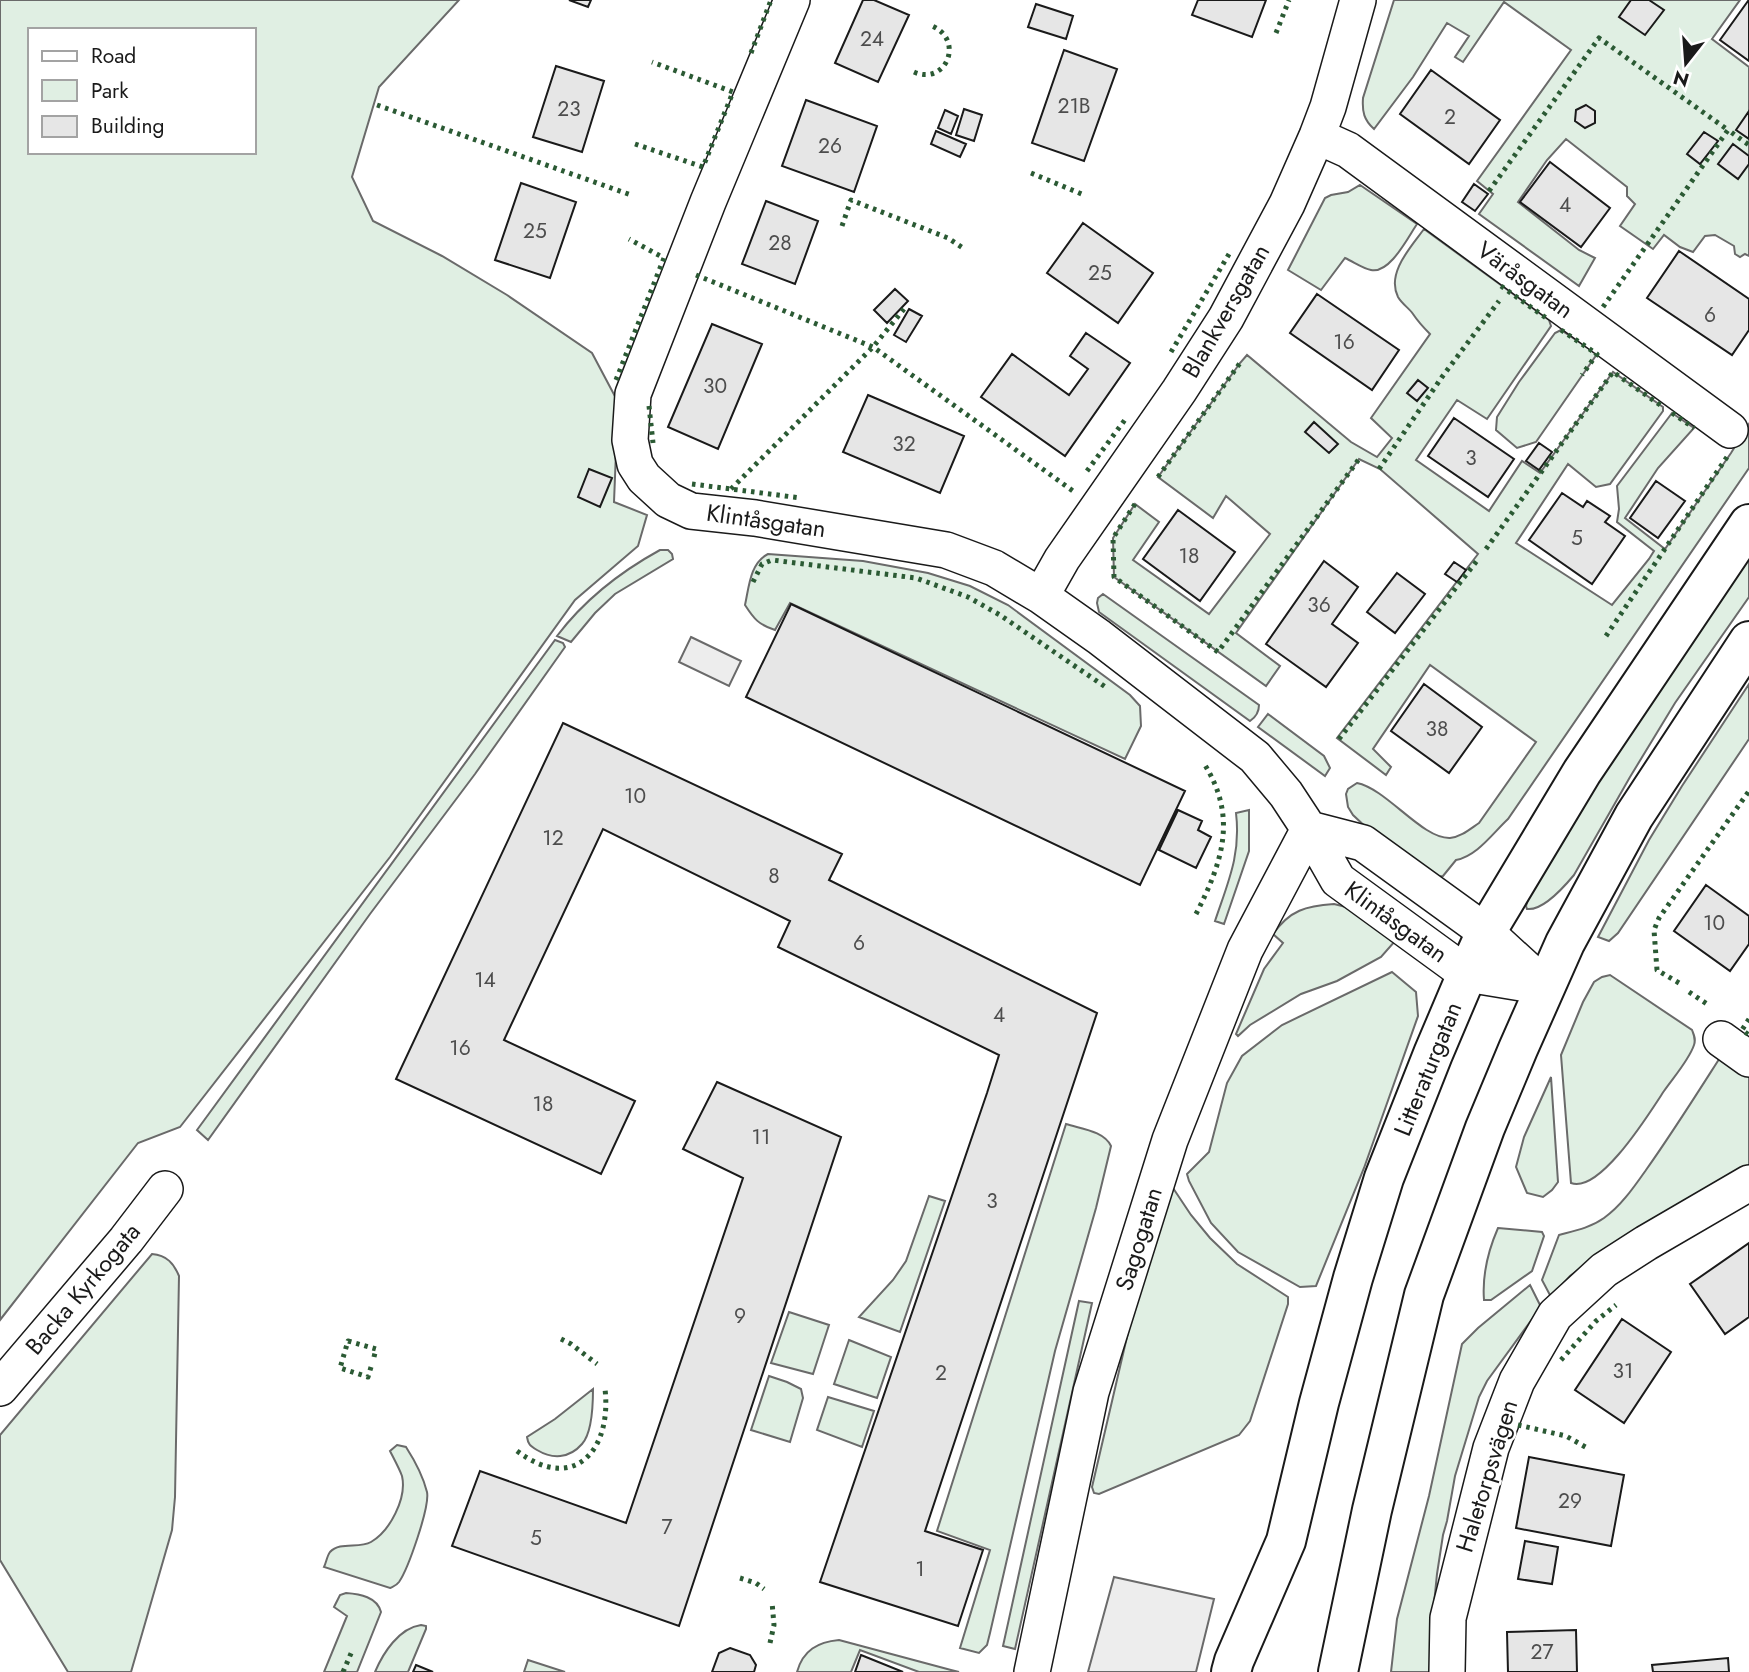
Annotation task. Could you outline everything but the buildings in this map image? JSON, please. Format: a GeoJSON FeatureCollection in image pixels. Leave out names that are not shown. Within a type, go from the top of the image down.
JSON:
{"type":"FeatureCollection","features":[{"type":"Feature","properties":{"kind":"street","name":"Klintåsgatan"},"geometry":{"type":"LineString","coordinates":[[792,0],[708,202],[633,394],[630,440],[635,464],[644,478],[668,500],[691,511],[946,550],[994,568],[1041,596],[1099,637],[1255,757],[1286,794],[1338,880],[1467,974]]}},
{"type":"Feature","properties":{"kind":"street","name":"Blankversgatan"},"geometry":{"type":"LineString","coordinates":[[1041,596],[1062,559],[1226,318],[1287,204],[1328,107],[1358,0]]}},
{"type":"Feature","properties":{"kind":"street","name":"Väråsgatan"},"geometry":{"type":"LineString","coordinates":[[1317,136],[1348,150],[1730,430]]}},
{"type":"Feature","properties":{"kind":"street","name":"Litteraturgatan"},"geometry":{"type":"LineString","coordinates":[[1231,1672],[1286,1541],[1319,1403],[1384,1178],[1467,974],[1486,932],[1582,772],[1749,524]]}},
{"type":"Feature","properties":{"kind":"street"},"geometry":{"type":"LineString","coordinates":[[1338,1672],[1375,1497],[1424,1295],[1485,1128],[1565,943],[1634,816],[1749,641]]}},
{"type":"Feature","properties":{"kind":"street","name":"Klintåsgatan"},"geometry":{"type":"LineString","coordinates":[[1309,829],[1363,843],[1486,932],[1546,987]]}},
{"type":"Feature","properties":{"kind":"street","name":"Sagogatan"},"geometry":{"type":"LineString","coordinates":[[1032,1672],[1091,1392],[1170,1140],[1245,950],[1309,829]]}},
{"type":"Feature","properties":{"kind":"street"},"geometry":{"type":"LineString","coordinates":[[1467,974],[1546,987]]}},
{"type":"Feature","properties":{"kind":"street"},"geometry":{"type":"LineString","coordinates":[[1721,1039],[1749,1059]]}},
{"type":"Feature","properties":{"kind":"street","name":"Haletorpsvägen"},"geometry":{"type":"LineString","coordinates":[[1447,1672],[1448,1618],[1491,1448],[1517,1381],[1555,1315],[1604,1270],[1749,1183]]}},
{"type":"Feature","properties":{"kind":"street","name":"Backa Kyrkogata"},"geometry":{"type":"LineString","coordinates":[[0,1388],[126,1240],[165,1189]]}},
{"type":"Feature","properties":{"kind":"green space"},"geometry":{"type":"Polygon","coordinates":[[[0,0],[459,0],[379,87],[352,177],[373,221],[442,256],[507,295],[592,353],[618,402],[614,502],[647,515],[638,546],[575,600],[390,857],[180,1127],[138,1143],[0,1320],[0,0]]]}},
{"type":"Feature","properties":{"kind":"green space"},"geometry":{"type":"Polygon","coordinates":[[[1394,0],[1740,0],[1712,39],[1749,67],[1749,256],[1745,254],[1740,257],[1735,254],[1734,246],[1715,235],[1705,236],[1693,252],[1680,247],[1664,235],[1653,249],[1620,226],[1635,204],[1627,196],[1627,187],[1566,139],[1547,160],[1518,202],[1579,250],[1595,258],[1579,286],[1479,214],[1493,194],[1477,181],[1571,50],[1504,2],[1463,62],[1455,57],[1469,36],[1447,23],[1413,77],[1374,129],[1364,115],[1363,98],[1394,0]]]}},
{"type":"Feature","properties":{"kind":"green space"},"geometry":{"type":"Polygon","coordinates":[[[1360,185],[1417,224],[1392,261],[1385,266],[1371,270],[1345,258],[1321,290],[1288,270],[1325,198],[1348,192],[1360,185]]]}},
{"type":"Feature","properties":{"kind":"green space"},"geometry":{"type":"Polygon","coordinates":[[[1424,229],[1549,320],[1551,326],[1487,419],[1457,400],[1416,460],[1489,511],[1522,461],[1540,473],[1613,372],[1663,407],[1663,411],[1610,484],[1596,487],[1568,464],[1516,543],[1612,605],[1654,551],[1617,522],[1617,486],[1672,413],[1694,428],[1658,468],[1625,518],[1665,549],[1749,424],[1749,468],[1508,819],[1484,844],[1464,858],[1456,860],[1443,876],[1437,877],[1370,831],[1353,815],[1348,807],[1348,789],[1357,783],[1368,787],[1428,831],[1439,836],[1454,837],[1479,823],[1536,742],[1430,665],[1373,749],[1391,767],[1386,775],[1337,738],[1478,554],[1380,469],[1359,459],[1236,633],[1280,666],[1266,686],[1114,577],[1113,538],[1135,504],[1159,522],[1133,560],[1209,614],[1270,534],[1226,496],[1213,518],[1158,477],[1247,355],[1351,442],[1377,457],[1392,438],[1371,418],[1430,334],[1398,297],[1395,288],[1395,279],[1402,261],[1424,229]]]}},
{"type":"Feature","properties":{"kind":"green space"},"geometry":{"type":"Polygon","coordinates":[[[1561,330],[1597,354],[1536,442],[1517,448],[1496,430],[1497,417],[1555,333],[1561,330]]]}},
{"type":"Feature","properties":{"kind":"green space"},"geometry":{"type":"Polygon","coordinates":[[[660,550],[668,550],[673,559],[615,594],[571,642],[557,636],[579,610],[604,587],[660,550]]]}},
{"type":"Feature","properties":{"kind":"green space"},"geometry":{"type":"Polygon","coordinates":[[[1749,552],[1749,597],[1675,703],[1574,875],[1546,902],[1527,909],[1530,893],[1580,807],[1749,552]]]}},
{"type":"Feature","properties":{"kind":"green space"},"geometry":{"type":"Polygon","coordinates":[[[768,554],[863,561],[928,573],[970,586],[1008,605],[1130,695],[1140,706],[1141,726],[1125,759],[790,603],[775,630],[761,624],[745,605],[754,569],[768,554]]]}},
{"type":"Feature","properties":{"kind":"green space"},"geometry":{"type":"Polygon","coordinates":[[[1103,594],[1259,705],[1255,716],[1250,721],[1099,612],[1098,598],[1103,594]]]}},
{"type":"Feature","properties":{"kind":"green space"},"geometry":{"type":"Polygon","coordinates":[[[555,640],[563,643],[565,647],[208,1140],[197,1130],[555,640]]]}},
{"type":"Feature","properties":{"kind":"green space"},"geometry":{"type":"Polygon","coordinates":[[[1749,684],[1749,739],[1618,933],[1609,941],[1598,937],[1649,840],[1749,684]]]}},
{"type":"Feature","properties":{"kind":"green space"},"geometry":{"type":"Polygon","coordinates":[[[1268,714],[1324,756],[1330,768],[1325,776],[1258,727],[1268,714]]]}},
{"type":"Feature","properties":{"kind":"green space"},"geometry":{"type":"Polygon","coordinates":[[[1249,810],[1249,851],[1224,924],[1215,921],[1235,855],[1236,813],[1249,810]]]}},
{"type":"Feature","properties":{"kind":"green space"},"geometry":{"type":"Polygon","coordinates":[[[1334,904],[1346,907],[1396,940],[1381,957],[1337,981],[1301,994],[1250,1025],[1238,1036],[1236,1034],[1264,969],[1283,943],[1273,934],[1292,914],[1315,906],[1334,904]]]}},
{"type":"Feature","properties":{"kind":"green space"},"geometry":{"type":"Polygon","coordinates":[[[1392,972],[1416,992],[1418,1016],[1364,1168],[1316,1286],[1300,1287],[1238,1252],[1211,1223],[1187,1174],[1209,1152],[1227,1083],[1242,1056],[1282,1025],[1392,972]]]}},
{"type":"Feature","properties":{"kind":"green space"},"geometry":{"type":"Polygon","coordinates":[[[1610,975],[1692,1030],[1695,1043],[1685,1063],[1623,1149],[1596,1176],[1583,1183],[1571,1183],[1561,1055],[1594,982],[1610,975]]]}},
{"type":"Feature","properties":{"kind":"green space"},"geometry":{"type":"Polygon","coordinates":[[[1723,1053],[1749,1072],[1749,1165],[1602,1252],[1570,1276],[1551,1297],[1542,1280],[1559,1235],[1599,1221],[1622,1202],[1666,1141],[1723,1053]]]}},
{"type":"Feature","properties":{"kind":"green space"},"geometry":{"type":"Polygon","coordinates":[[[1551,1077],[1558,1182],[1543,1197],[1527,1193],[1516,1167],[1524,1137],[1551,1077]]]}},
{"type":"Feature","properties":{"kind":"green space"},"geometry":{"type":"Polygon","coordinates":[[[1066,1124],[1098,1134],[1111,1146],[1055,1351],[987,1645],[979,1653],[960,1648],[990,1550],[937,1531],[1066,1124]]]}},
{"type":"Feature","properties":{"kind":"green space"},"geometry":{"type":"Polygon","coordinates":[[[1173,1188],[1210,1238],[1237,1264],[1288,1297],[1288,1304],[1250,1421],[1239,1435],[1099,1494],[1094,1493],[1092,1487],[1130,1324],[1173,1188]]]}},
{"type":"Feature","properties":{"kind":"green space"},"geometry":{"type":"Polygon","coordinates":[[[929,1196],[945,1201],[900,1332],[859,1317],[893,1280],[906,1261],[929,1196]]]}},
{"type":"Feature","properties":{"kind":"green space"},"geometry":{"type":"Polygon","coordinates":[[[1498,1228],[1542,1232],[1544,1236],[1532,1271],[1491,1300],[1484,1300],[1486,1263],[1498,1228]]]}},
{"type":"Feature","properties":{"kind":"green space"},"geometry":{"type":"Polygon","coordinates":[[[152,1254],[169,1261],[179,1276],[172,1530],[131,1672],[68,1672],[0,1560],[0,1435],[152,1254]]]}},
{"type":"Feature","properties":{"kind":"green space"},"geometry":{"type":"Polygon","coordinates":[[[1530,1285],[1541,1307],[1487,1381],[1479,1397],[1455,1476],[1437,1574],[1430,1672],[1391,1672],[1397,1619],[1429,1496],[1462,1344],[1530,1285]]]}},
{"type":"Feature","properties":{"kind":"green space"},"geometry":{"type":"Polygon","coordinates":[[[1079,1301],[1092,1303],[1015,1649],[1003,1646],[1079,1301]]]}},
{"type":"Feature","properties":{"kind":"green space"},"geometry":{"type":"Polygon","coordinates":[[[789,1312],[829,1325],[813,1374],[771,1363],[789,1312]]]}},
{"type":"Feature","properties":{"kind":"green space"},"geometry":{"type":"Polygon","coordinates":[[[849,1340],[891,1357],[877,1398],[834,1384],[849,1340]]]}},
{"type":"Feature","properties":{"kind":"green space"},"geometry":{"type":"Polygon","coordinates":[[[769,1376],[801,1389],[803,1398],[790,1442],[751,1430],[769,1376]]]}},
{"type":"Feature","properties":{"kind":"green space"},"geometry":{"type":"Polygon","coordinates":[[[593,1389],[590,1426],[577,1449],[566,1455],[554,1456],[530,1445],[527,1437],[593,1389]]]}},
{"type":"Feature","properties":{"kind":"green space"},"geometry":{"type":"Polygon","coordinates":[[[828,1397],[874,1411],[862,1447],[817,1430],[828,1397]]]}},
{"type":"Feature","properties":{"kind":"green space"},"geometry":{"type":"Polygon","coordinates":[[[397,1445],[406,1447],[416,1463],[427,1492],[427,1500],[408,1565],[399,1582],[390,1588],[324,1567],[334,1549],[366,1544],[378,1537],[396,1513],[403,1485],[402,1476],[390,1451],[397,1445]]]}},
{"type":"Feature","properties":{"kind":"green space"},"geometry":{"type":"Polygon","coordinates":[[[340,1595],[362,1595],[372,1600],[381,1612],[357,1672],[324,1672],[347,1616],[334,1607],[340,1595]]]}},
{"type":"Feature","properties":{"kind":"green space"},"geometry":{"type":"Polygon","coordinates":[[[421,1625],[426,1626],[426,1629],[408,1672],[375,1672],[382,1657],[399,1636],[421,1625]]]}},
{"type":"Feature","properties":{"kind":"green space"},"geometry":{"type":"Polygon","coordinates":[[[839,1640],[959,1672],[919,1672],[860,1650],[851,1672],[797,1672],[803,1658],[812,1648],[839,1640]]]}},
{"type":"Feature","properties":{"kind":"green space"},"geometry":{"type":"Polygon","coordinates":[[[528,1660],[565,1672],[524,1672],[528,1660]]]}},
{"type":"Feature","properties":{"kind":"shaded area"},"geometry":{"type":"Polygon","coordinates":[[[691,637],[741,661],[729,686],[679,662],[691,637]]]}},
{"type":"Feature","properties":{"kind":"shaded area"},"geometry":{"type":"Polygon","coordinates":[[[1114,1577],[1214,1599],[1196,1672],[1088,1672],[1114,1577]]]}},
{"type":"Feature","properties":{"kind":"hedge"},"geometry":{"type":"LineString","coordinates":[[751,53],[771,0]]}},
{"type":"Feature","properties":{"kind":"hedge"},"geometry":{"type":"LineString","coordinates":[[1276,33],[1289,0]]}},
{"type":"Feature","properties":{"kind":"hedge"},"geometry":{"type":"LineString","coordinates":[[914,72],[925,75],[935,73],[947,60],[948,41],[932,26]]}},
{"type":"Feature","properties":{"kind":"hedge"},"geometry":{"type":"LineString","coordinates":[[1489,191],[1599,38],[1728,130]]}},
{"type":"Feature","properties":{"kind":"hedge"},"geometry":{"type":"LineString","coordinates":[[635,144],[703,167],[733,92],[652,62]]}},
{"type":"Feature","properties":{"kind":"hedge"},"geometry":{"type":"LineString","coordinates":[[377,105],[631,195]]}},
{"type":"Feature","properties":{"kind":"hedge"},"geometry":{"type":"LineString","coordinates":[[1603,307],[1728,130],[1749,145]]}},
{"type":"Feature","properties":{"kind":"hedge"},"geometry":{"type":"LineString","coordinates":[[1031,173],[1084,195]]}},
{"type":"Feature","properties":{"kind":"hedge"},"geometry":{"type":"LineString","coordinates":[[842,226],[851,200],[948,238],[963,248]]}},
{"type":"Feature","properties":{"kind":"hedge"},"geometry":{"type":"LineString","coordinates":[[616,380],[664,258],[629,239]]}},
{"type":"Feature","properties":{"kind":"hedge"},"geometry":{"type":"LineString","coordinates":[[1171,352],[1229,254]]}},
{"type":"Feature","properties":{"kind":"hedge"},"geometry":{"type":"LineString","coordinates":[[696,275],[873,347],[1073,491]]}},
{"type":"Feature","properties":{"kind":"hedge"},"geometry":{"type":"LineString","coordinates":[[1501,286],[1549,320]]}},
{"type":"Feature","properties":{"kind":"hedge"},"geometry":{"type":"LineString","coordinates":[[1379,469],[1442,377],[1499,301]]}},
{"type":"Feature","properties":{"kind":"hedge"},"geometry":{"type":"LineString","coordinates":[[731,489],[873,347],[904,309]]}},
{"type":"Feature","properties":{"kind":"hedge"},"geometry":{"type":"LineString","coordinates":[[1561,330],[1597,354],[1582,375]]}},
{"type":"Feature","properties":{"kind":"hedge"},"geometry":{"type":"LineString","coordinates":[[1158,477],[1240,363]]}},
{"type":"Feature","properties":{"kind":"hedge"},"geometry":{"type":"LineString","coordinates":[[1486,549],[1613,372],[1663,407]]}},
{"type":"Feature","properties":{"kind":"hedge"},"geometry":{"type":"LineString","coordinates":[[649,406],[653,443]]}},
{"type":"Feature","properties":{"kind":"hedge"},"geometry":{"type":"LineString","coordinates":[[1672,413],[1694,428]]}},
{"type":"Feature","properties":{"kind":"hedge"},"geometry":{"type":"LineString","coordinates":[[1087,471],[1127,417]]}},
{"type":"Feature","properties":{"kind":"hedge"},"geometry":{"type":"LineString","coordinates":[[1606,636],[1729,454]]}},
{"type":"Feature","properties":{"kind":"hedge"},"geometry":{"type":"LineString","coordinates":[[1135,504],[1113,538],[1114,577],[1218,652],[1359,459]]}},
{"type":"Feature","properties":{"kind":"hedge"},"geometry":{"type":"LineString","coordinates":[[692,484],[801,498]]}},
{"type":"Feature","properties":{"kind":"hedge"},"geometry":{"type":"LineString","coordinates":[[1339,739],[1479,558]]}},
{"type":"Feature","properties":{"kind":"hedge"},"geometry":{"type":"LineString","coordinates":[[753,582],[762,564],[772,560],[916,578],[968,597],[1000,615],[1107,688]]}},
{"type":"Feature","properties":{"kind":"hedge"},"geometry":{"type":"LineString","coordinates":[[1196,914],[1213,875],[1223,838],[1220,801],[1203,762]]}},
{"type":"Feature","properties":{"kind":"hedge"},"geometry":{"type":"LineString","coordinates":[[1679,983],[1657,970],[1654,930],[1659,918],[1749,791]]}},
{"type":"Feature","properties":{"kind":"hedge"},"geometry":{"type":"LineString","coordinates":[[1689,992],[1710,1006]]}},
{"type":"Feature","properties":{"kind":"hedge"},"geometry":{"type":"LineString","coordinates":[[1749,1019],[1742,1030],[1749,1035]]}},
{"type":"Feature","properties":{"kind":"hedge"},"geometry":{"type":"LineString","coordinates":[[1561,1360],[1596,1321],[1616,1305]]}},
{"type":"Feature","properties":{"kind":"hedge"},"geometry":{"type":"LineString","coordinates":[[561,1339],[597,1364]]}},
{"type":"Feature","properties":{"kind":"hedge"},"geometry":{"type":"LineString","coordinates":[[371,1367],[368,1377],[340,1368],[348,1341],[376,1349],[374,1357]]}},
{"type":"Feature","properties":{"kind":"hedge"},"geometry":{"type":"LineString","coordinates":[[517,1451],[537,1463],[556,1468],[572,1466],[585,1459],[595,1447],[602,1430],[606,1411],[605,1389]]}},
{"type":"Feature","properties":{"kind":"hedge"},"geometry":{"type":"LineString","coordinates":[[1518,1425],[1566,1436],[1589,1449]]}},
{"type":"Feature","properties":{"kind":"hedge"},"geometry":{"type":"LineString","coordinates":[[740,1578],[756,1583],[764,1589]]}},
{"type":"Feature","properties":{"kind":"hedge"},"geometry":{"type":"LineString","coordinates":[[770,1643],[774,1625],[772,1602]]}},
{"type":"Feature","properties":{"kind":"hedge"},"geometry":{"type":"LineString","coordinates":[[343,1672],[352,1651]]}}]}
